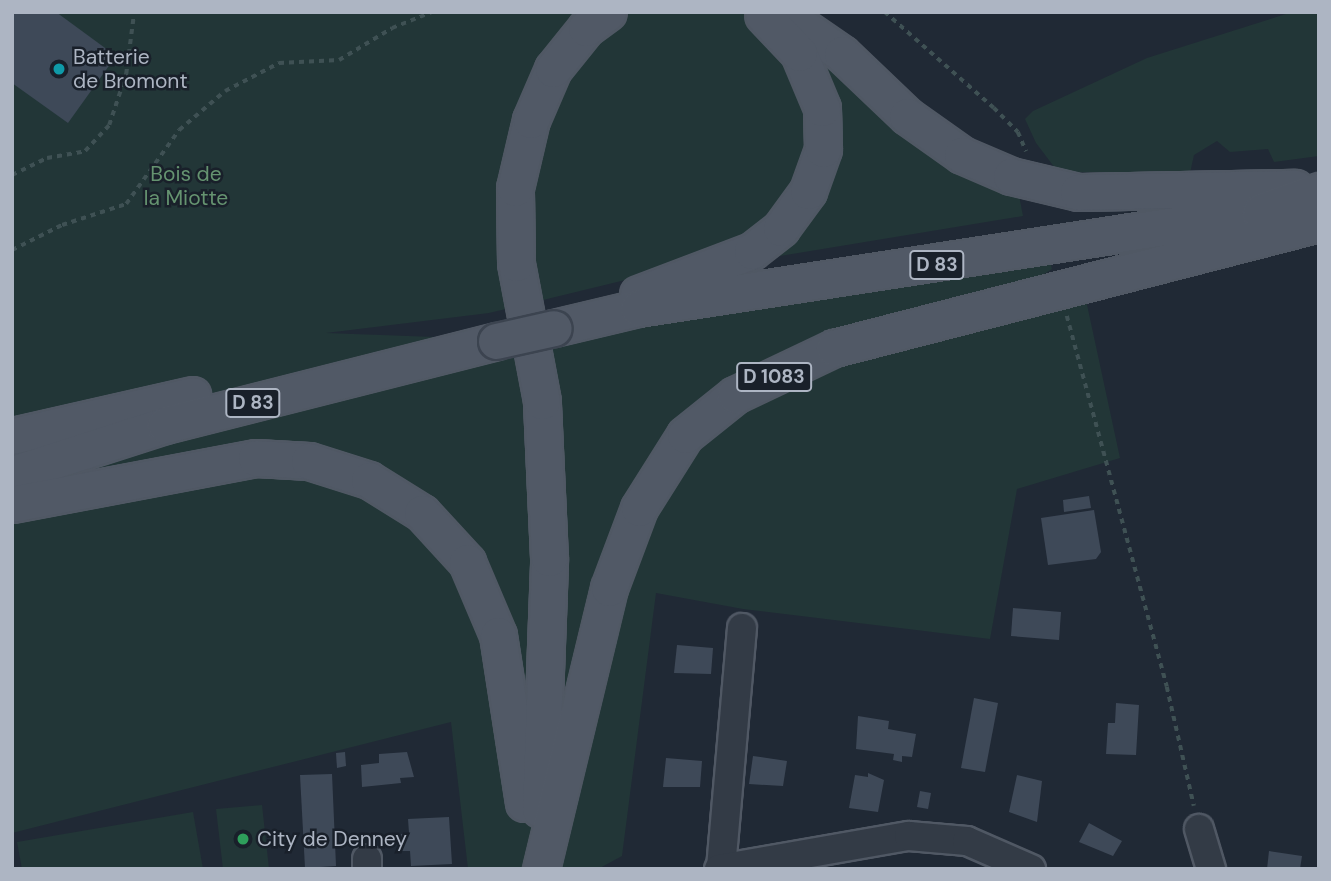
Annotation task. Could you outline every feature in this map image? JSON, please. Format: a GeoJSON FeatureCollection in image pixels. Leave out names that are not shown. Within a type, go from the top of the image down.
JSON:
{"type":"FeatureCollection","features":[{"type":"Feature","properties":{"kind":"main road"},"geometry":{"type":"LineString","coordinates":[[538,869],[549,558],[542,401],[516,263],[515,188],[531,120],[553,69],[586,29],[608,12]]}},
{"type":"Feature","properties":{"kind":"main road"},"geometry":{"type":"LineString","coordinates":[[638,294],[752,251],[781,228],[808,191],[823,149],[822,108],[799,53],[761,12]]}},
{"type":"Feature","properties":{"kind":"main road"},"geometry":{"type":"LineString","coordinates":[[781,12],[842,54],[907,116],[962,155],[1011,176],[1078,192],[1261,188]]}},
{"type":"Feature","properties":{"kind":"main road","name":"D 83"},"geometry":{"type":"LineString","coordinates":[[12,474],[165,425],[551,321],[638,294],[1261,188],[1319,189]]}},
{"type":"Feature","properties":{"kind":"main road","name":"D 83"},"geometry":{"type":"LineString","coordinates":[[551,321],[1260,212],[1319,189]]}},
{"type":"Feature","properties":{"kind":"main road","name":"D 1083"},"geometry":{"type":"LineString","coordinates":[[538,869],[609,588],[639,508],[685,435],[735,395],[834,348],[1319,223]]}},
{"type":"Feature","properties":{"kind":"main road","name":"D 83"},"geometry":{"type":"LineString","coordinates":[[12,436],[494,335]]}},
{"type":"Feature","properties":{"kind":"main road"},"geometry":{"type":"LineString","coordinates":[[12,504],[256,458],[309,461],[369,480],[422,513],[467,562],[498,635],[538,869]]}},
{"type":"Feature","properties":{"kind":"street"},"geometry":{"type":"LineString","coordinates":[[742,628],[720,869],[909,836],[967,841],[1031,869]]}},
{"type":"Feature","properties":{"kind":"street"},"geometry":{"type":"LineString","coordinates":[[1199,829],[1211,869]]}},
{"type":"Feature","properties":{"kind":"path"},"geometry":{"type":"LineString","coordinates":[[12,176],[47,158],[85,151],[109,125],[126,74],[134,12]]}},
{"type":"Feature","properties":{"kind":"path"},"geometry":{"type":"LineString","coordinates":[[12,250],[62,225],[126,204],[179,130],[225,91],[279,63],[339,60],[392,28],[432,12]]}},
{"type":"Feature","properties":{"kind":"path"},"geometry":{"type":"LineString","coordinates":[[885,12],[994,108],[1018,132],[1027,153]]}},
{"type":"Feature","properties":{"kind":"path"},"geometry":{"type":"LineString","coordinates":[[1067,315],[1164,674],[1199,829]]}},
{"type":"Feature","properties":{"kind":"green space","name":"Bois de la Miotte"},"geometry":{"type":"Polygon","coordinates":[[[12,12],[805,12],[918,110],[998,153],[1019,195],[1023,216],[780,256],[687,265],[489,313],[326,333],[545,341],[617,325],[1049,258],[1052,269],[1019,290],[1086,300],[1120,458],[1017,489],[990,639],[743,609],[656,593],[622,856],[598,869],[468,869],[451,722],[12,833],[12,12]]]}},
{"type":"Feature","properties":{"kind":"green space"},"geometry":{"type":"Polygon","coordinates":[[[1289,13],[1319,14],[1319,156],[1274,162],[1268,149],[1230,152],[1217,141],[1194,155],[1190,173],[1058,172],[1036,143],[1025,119],[1033,111],[1147,58],[1289,13]]]}},
{"type":"Feature","properties":{"kind":"green space","name":"City de Denney"},"geometry":{"type":"Polygon","coordinates":[[[262,805],[269,869],[223,869],[216,809],[262,805]]]}},
{"type":"Feature","properties":{"kind":"green space"},"geometry":{"type":"Polygon","coordinates":[[[193,812],[203,869],[22,869],[17,842],[193,812]]]}},
{"type":"Feature","properties":{"kind":"building","name":"Batterie de Bromont"},"geometry":{"type":"Polygon","coordinates":[[[12,12],[56,12],[116,56],[68,123],[12,83],[12,12]]]}},
{"type":"Feature","properties":{"kind":"building"},"geometry":{"type":"Polygon","coordinates":[[[1089,496],[1091,508],[1064,512],[1063,500],[1089,496]]]}},
{"type":"Feature","properties":{"kind":"building"},"geometry":{"type":"Polygon","coordinates":[[[1094,510],[1101,552],[1096,559],[1048,565],[1041,518],[1094,510]]]}},
{"type":"Feature","properties":{"kind":"building"},"geometry":{"type":"Polygon","coordinates":[[[1013,608],[1061,612],[1059,640],[1011,636],[1013,608]]]}},
{"type":"Feature","properties":{"kind":"building"},"geometry":{"type":"Polygon","coordinates":[[[677,645],[713,648],[711,674],[674,673],[677,645]]]}},
{"type":"Feature","properties":{"kind":"building"},"geometry":{"type":"Polygon","coordinates":[[[974,698],[998,703],[985,772],[961,768],[974,698]]]}},
{"type":"Feature","properties":{"kind":"building"},"geometry":{"type":"Polygon","coordinates":[[[1116,703],[1139,705],[1136,755],[1106,754],[1108,723],[1115,723],[1116,703]]]}},
{"type":"Feature","properties":{"kind":"building"},"geometry":{"type":"Polygon","coordinates":[[[858,716],[889,721],[888,729],[916,734],[912,757],[902,756],[902,762],[893,760],[894,754],[856,749],[858,716]]]}},
{"type":"Feature","properties":{"kind":"building"},"geometry":{"type":"Polygon","coordinates":[[[345,752],[346,766],[337,768],[336,753],[345,752]]]}},
{"type":"Feature","properties":{"kind":"building"},"geometry":{"type":"Polygon","coordinates":[[[407,752],[414,777],[400,778],[401,783],[362,787],[361,765],[379,763],[379,754],[407,752]]]}},
{"type":"Feature","properties":{"kind":"building"},"geometry":{"type":"Polygon","coordinates":[[[753,756],[787,761],[783,786],[749,784],[753,756]]]}},
{"type":"Feature","properties":{"kind":"building"},"geometry":{"type":"Polygon","coordinates":[[[666,758],[702,761],[700,787],[663,787],[666,758]]]}},
{"type":"Feature","properties":{"kind":"building"},"geometry":{"type":"Polygon","coordinates":[[[868,773],[884,780],[878,812],[849,808],[855,775],[868,777],[868,773]]]}},
{"type":"Feature","properties":{"kind":"building"},"geometry":{"type":"Polygon","coordinates":[[[332,774],[336,866],[305,868],[300,775],[332,774]]]}},
{"type":"Feature","properties":{"kind":"building"},"geometry":{"type":"Polygon","coordinates":[[[1017,775],[1042,781],[1037,822],[1009,812],[1017,775]]]}},
{"type":"Feature","properties":{"kind":"building"},"geometry":{"type":"Polygon","coordinates":[[[920,791],[931,793],[928,809],[917,807],[920,791]]]}},
{"type":"Feature","properties":{"kind":"building"},"geometry":{"type":"Polygon","coordinates":[[[449,817],[452,864],[411,866],[410,851],[402,851],[401,834],[409,833],[408,819],[449,817]]]}},
{"type":"Feature","properties":{"kind":"building"},"geometry":{"type":"Polygon","coordinates":[[[1089,823],[1122,841],[1113,856],[1079,842],[1089,823]]]}},
{"type":"Feature","properties":{"kind":"building"},"geometry":{"type":"Polygon","coordinates":[[[1269,851],[1302,856],[1300,869],[1267,869],[1269,851]]]}},
{"type":"Feature","properties":{"kind":"place","name":"Batterie de Bromont"},"geometry":{"type":"Point","coordinates":[59,69]}},
{"type":"Feature","properties":{"kind":"place","name":"City de Denney"},"geometry":{"type":"Point","coordinates":[243,839]}}]}
